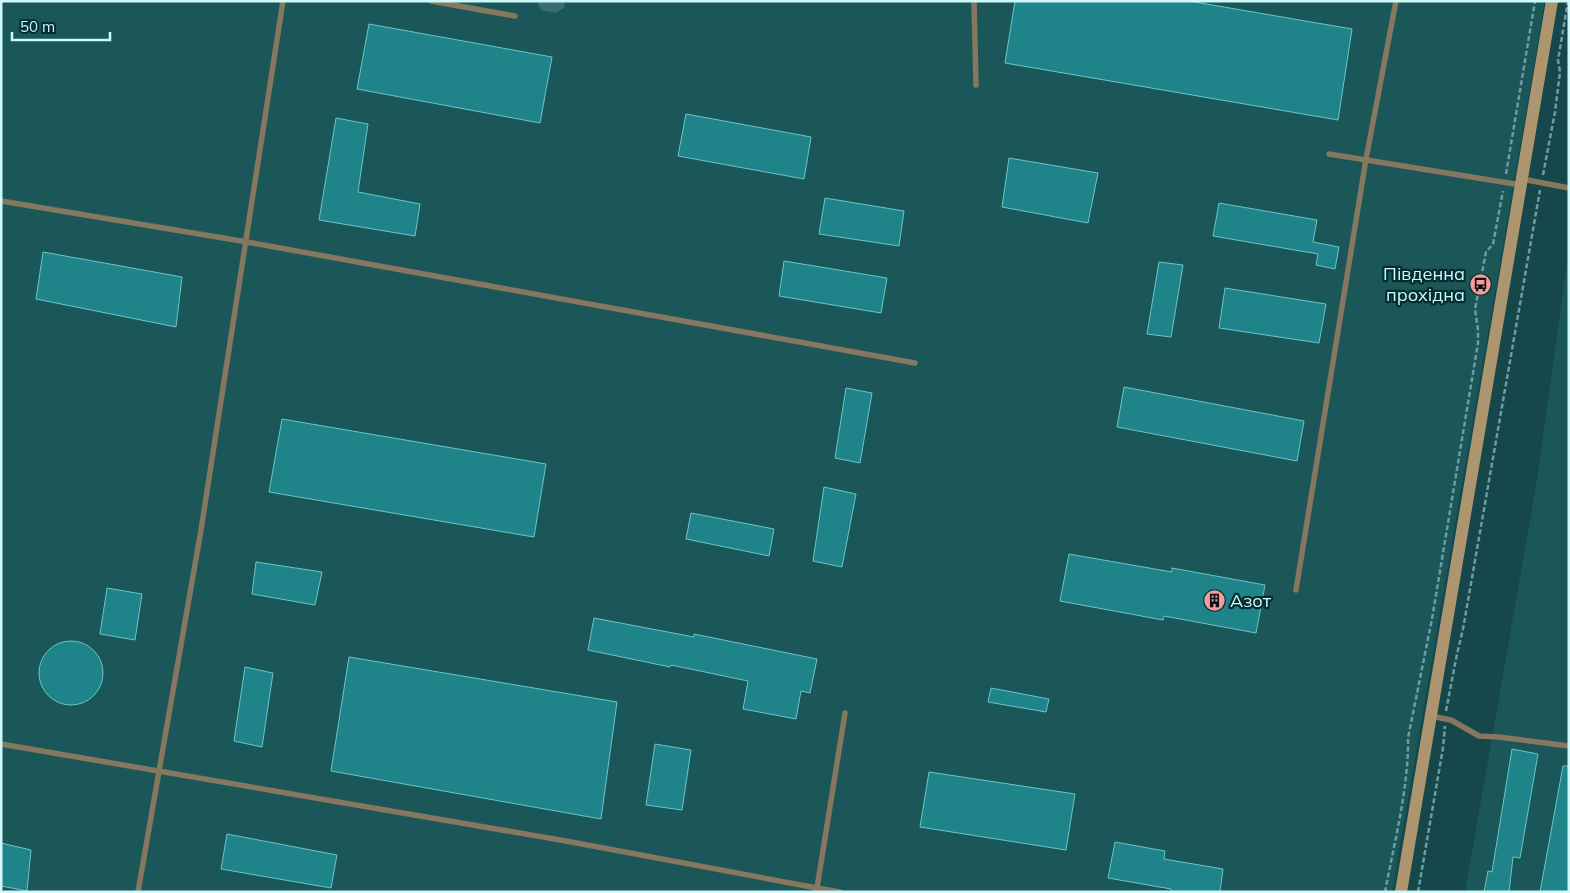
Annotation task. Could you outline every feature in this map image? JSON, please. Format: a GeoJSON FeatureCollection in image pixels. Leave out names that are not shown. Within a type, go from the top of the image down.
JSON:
{"type":"FeatureCollection","features":[{"type":"Feature","properties":{"kind":"main road"},"geometry":{"type":"LineString","coordinates":[[1401,892],[1552,1]]}},
{"type":"Feature","properties":{"kind":"lane"},"geometry":{"type":"LineString","coordinates":[[138,892],[199,539],[247,242],[283,1]]}},
{"type":"Feature","properties":{"kind":"lane"},"geometry":{"type":"LineString","coordinates":[[431,1],[515,16]]}},
{"type":"Feature","properties":{"kind":"lane"},"geometry":{"type":"LineString","coordinates":[[974,1],[976,85]]}},
{"type":"Feature","properties":{"kind":"lane"},"geometry":{"type":"LineString","coordinates":[[1296,590],[1366,159],[1396,1]]}},
{"type":"Feature","properties":{"kind":"lane"},"geometry":{"type":"LineString","coordinates":[[1329,154],[1504,182],[1541,183],[1569,188]]}},
{"type":"Feature","properties":{"kind":"lane"},"geometry":{"type":"LineString","coordinates":[[1,202],[247,242],[915,363]]}},
{"type":"Feature","properties":{"kind":"lane"},"geometry":{"type":"LineString","coordinates":[[816,890],[845,713]]}},
{"type":"Feature","properties":{"kind":"lane"},"geometry":{"type":"LineString","coordinates":[[1431,716],[1451,720],[1479,736],[1569,746]]}},
{"type":"Feature","properties":{"kind":"lane"},"geometry":{"type":"LineString","coordinates":[[1,744],[566,841],[816,890],[840,892]]}},
{"type":"Feature","properties":{"kind":"path"},"geometry":{"type":"LineString","coordinates":[[1385,892],[1402,800],[1408,738],[1432,619],[1478,343],[1476,309],[1486,252],[1493,244],[1535,1]]}},
{"type":"Feature","properties":{"kind":"path"},"geometry":{"type":"LineString","coordinates":[[1418,892],[1443,748],[1445,719],[1457,654],[1464,629],[1555,112],[1560,72],[1558,60],[1568,1]]}},
{"type":"Feature","properties":{"kind":"shaded area"},"geometry":{"type":"Polygon","coordinates":[[[1,1],[1545,1],[1392,892],[1,892],[1,1]]]}},
{"type":"Feature","properties":{"kind":"shaded area"},"geometry":{"type":"Polygon","coordinates":[[[1569,250],[1569,892],[1465,892],[1536,486],[1569,250]]]}},
{"type":"Feature","properties":{"kind":"green space"},"geometry":{"type":"Polygon","coordinates":[[[537,1],[565,1],[564,8],[555,13],[541,10],[537,1]]]}},
{"type":"Feature","properties":{"kind":"building"},"geometry":{"type":"Polygon","coordinates":[[[1015,1],[1189,1],[1352,29],[1338,120],[1005,63],[1015,1]]]}},
{"type":"Feature","properties":{"kind":"building"},"geometry":{"type":"Polygon","coordinates":[[[369,24],[552,57],[540,123],[357,89],[369,24]]]}},
{"type":"Feature","properties":{"kind":"building"},"geometry":{"type":"Polygon","coordinates":[[[686,114],[811,137],[804,179],[678,156],[686,114]]]}},
{"type":"Feature","properties":{"kind":"building"},"geometry":{"type":"Polygon","coordinates":[[[336,118],[368,124],[358,192],[420,204],[415,236],[319,220],[336,118]]]}},
{"type":"Feature","properties":{"kind":"building"},"geometry":{"type":"Polygon","coordinates":[[[1009,158],[1098,173],[1088,223],[1002,207],[1009,158]]]}},
{"type":"Feature","properties":{"kind":"building"},"geometry":{"type":"Polygon","coordinates":[[[825,198],[904,211],[899,246],[819,234],[825,198]]]}},
{"type":"Feature","properties":{"kind":"building"},"geometry":{"type":"Polygon","coordinates":[[[1219,203],[1317,220],[1313,242],[1339,247],[1335,269],[1316,265],[1318,254],[1213,236],[1219,203]]]}},
{"type":"Feature","properties":{"kind":"building"},"geometry":{"type":"Polygon","coordinates":[[[43,252],[182,277],[176,327],[36,299],[43,252]]]}},
{"type":"Feature","properties":{"kind":"building"},"geometry":{"type":"Polygon","coordinates":[[[784,261],[887,278],[881,313],[779,296],[784,261]]]}},
{"type":"Feature","properties":{"kind":"building"},"geometry":{"type":"Polygon","coordinates":[[[1159,262],[1183,265],[1171,337],[1147,334],[1159,262]]]}},
{"type":"Feature","properties":{"kind":"building"},"geometry":{"type":"Polygon","coordinates":[[[1225,288],[1326,304],[1319,343],[1219,328],[1225,288]]]}},
{"type":"Feature","properties":{"kind":"building"},"geometry":{"type":"Polygon","coordinates":[[[1124,387],[1304,421],[1297,461],[1117,427],[1124,387]]]}},
{"type":"Feature","properties":{"kind":"building"},"geometry":{"type":"Polygon","coordinates":[[[846,388],[872,393],[860,463],[835,458],[846,388]]]}},
{"type":"Feature","properties":{"kind":"building"},"geometry":{"type":"Polygon","coordinates":[[[282,419],[546,464],[534,537],[269,492],[282,419]]]}},
{"type":"Feature","properties":{"kind":"building"},"geometry":{"type":"Polygon","coordinates":[[[824,487],[856,494],[842,567],[813,561],[824,487]]]}},
{"type":"Feature","properties":{"kind":"building"},"geometry":{"type":"Polygon","coordinates":[[[691,513],[774,529],[769,556],[686,539],[691,513]]]}},
{"type":"Feature","properties":{"kind":"building"},"geometry":{"type":"Polygon","coordinates":[[[1069,554],[1172,572],[1172,568],[1265,585],[1256,633],[1164,616],[1163,620],[1060,601],[1069,554]]]}},
{"type":"Feature","properties":{"kind":"building"},"geometry":{"type":"Polygon","coordinates":[[[256,562],[322,572],[315,605],[252,594],[256,562]]]}},
{"type":"Feature","properties":{"kind":"building"},"geometry":{"type":"Polygon","coordinates":[[[107,588],[142,594],[135,640],[100,634],[107,588]]]}},
{"type":"Feature","properties":{"kind":"building"},"geometry":{"type":"Polygon","coordinates":[[[594,618],[694,637],[694,634],[817,659],[810,693],[801,691],[796,719],[743,709],[748,681],[588,650],[594,618]]]}},
{"type":"Feature","properties":{"kind":"building"},"geometry":{"type":"Polygon","coordinates":[[[71,641],[89,647],[97,655],[103,673],[97,691],[89,699],[71,705],[53,699],[45,691],[39,673],[45,655],[53,647],[71,641]]]}},
{"type":"Feature","properties":{"kind":"building"},"geometry":{"type":"Polygon","coordinates":[[[349,657],[617,702],[601,819],[331,771],[349,657]]]}},
{"type":"Feature","properties":{"kind":"building"},"geometry":{"type":"Polygon","coordinates":[[[245,667],[273,673],[262,747],[234,741],[245,667]]]}},
{"type":"Feature","properties":{"kind":"building"},"geometry":{"type":"Polygon","coordinates":[[[991,688],[1049,699],[1046,712],[988,702],[991,688]]]}},
{"type":"Feature","properties":{"kind":"building"},"geometry":{"type":"Polygon","coordinates":[[[655,744],[691,750],[682,810],[646,805],[655,744]]]}},
{"type":"Feature","properties":{"kind":"building"},"geometry":{"type":"Polygon","coordinates":[[[1512,749],[1538,754],[1520,858],[1513,857],[1509,892],[1484,892],[1488,871],[1492,872],[1512,749]]]}},
{"type":"Feature","properties":{"kind":"building"},"geometry":{"type":"Polygon","coordinates":[[[1563,766],[1569,766],[1569,892],[1540,892],[1563,766]]]}},
{"type":"Feature","properties":{"kind":"building"},"geometry":{"type":"Polygon","coordinates":[[[929,772],[1075,794],[1066,850],[920,827],[929,772]]]}},
{"type":"Feature","properties":{"kind":"building"},"geometry":{"type":"Polygon","coordinates":[[[227,834],[337,855],[331,888],[221,869],[227,834]]]}},
{"type":"Feature","properties":{"kind":"building"},"geometry":{"type":"Polygon","coordinates":[[[1115,842],[1165,851],[1164,859],[1223,869],[1220,892],[1171,892],[1171,889],[1108,878],[1115,842]]]}},
{"type":"Feature","properties":{"kind":"building"},"geometry":{"type":"Polygon","coordinates":[[[1,843],[31,850],[27,891],[1,886],[1,843]]]}},
{"type":"Feature","properties":{"kind":"place","name":"Південна прохідна"},"geometry":{"type":"Point","coordinates":[1481,284]}},
{"type":"Feature","properties":{"kind":"place","name":"Азот"},"geometry":{"type":"Point","coordinates":[1214,601]}}]}
